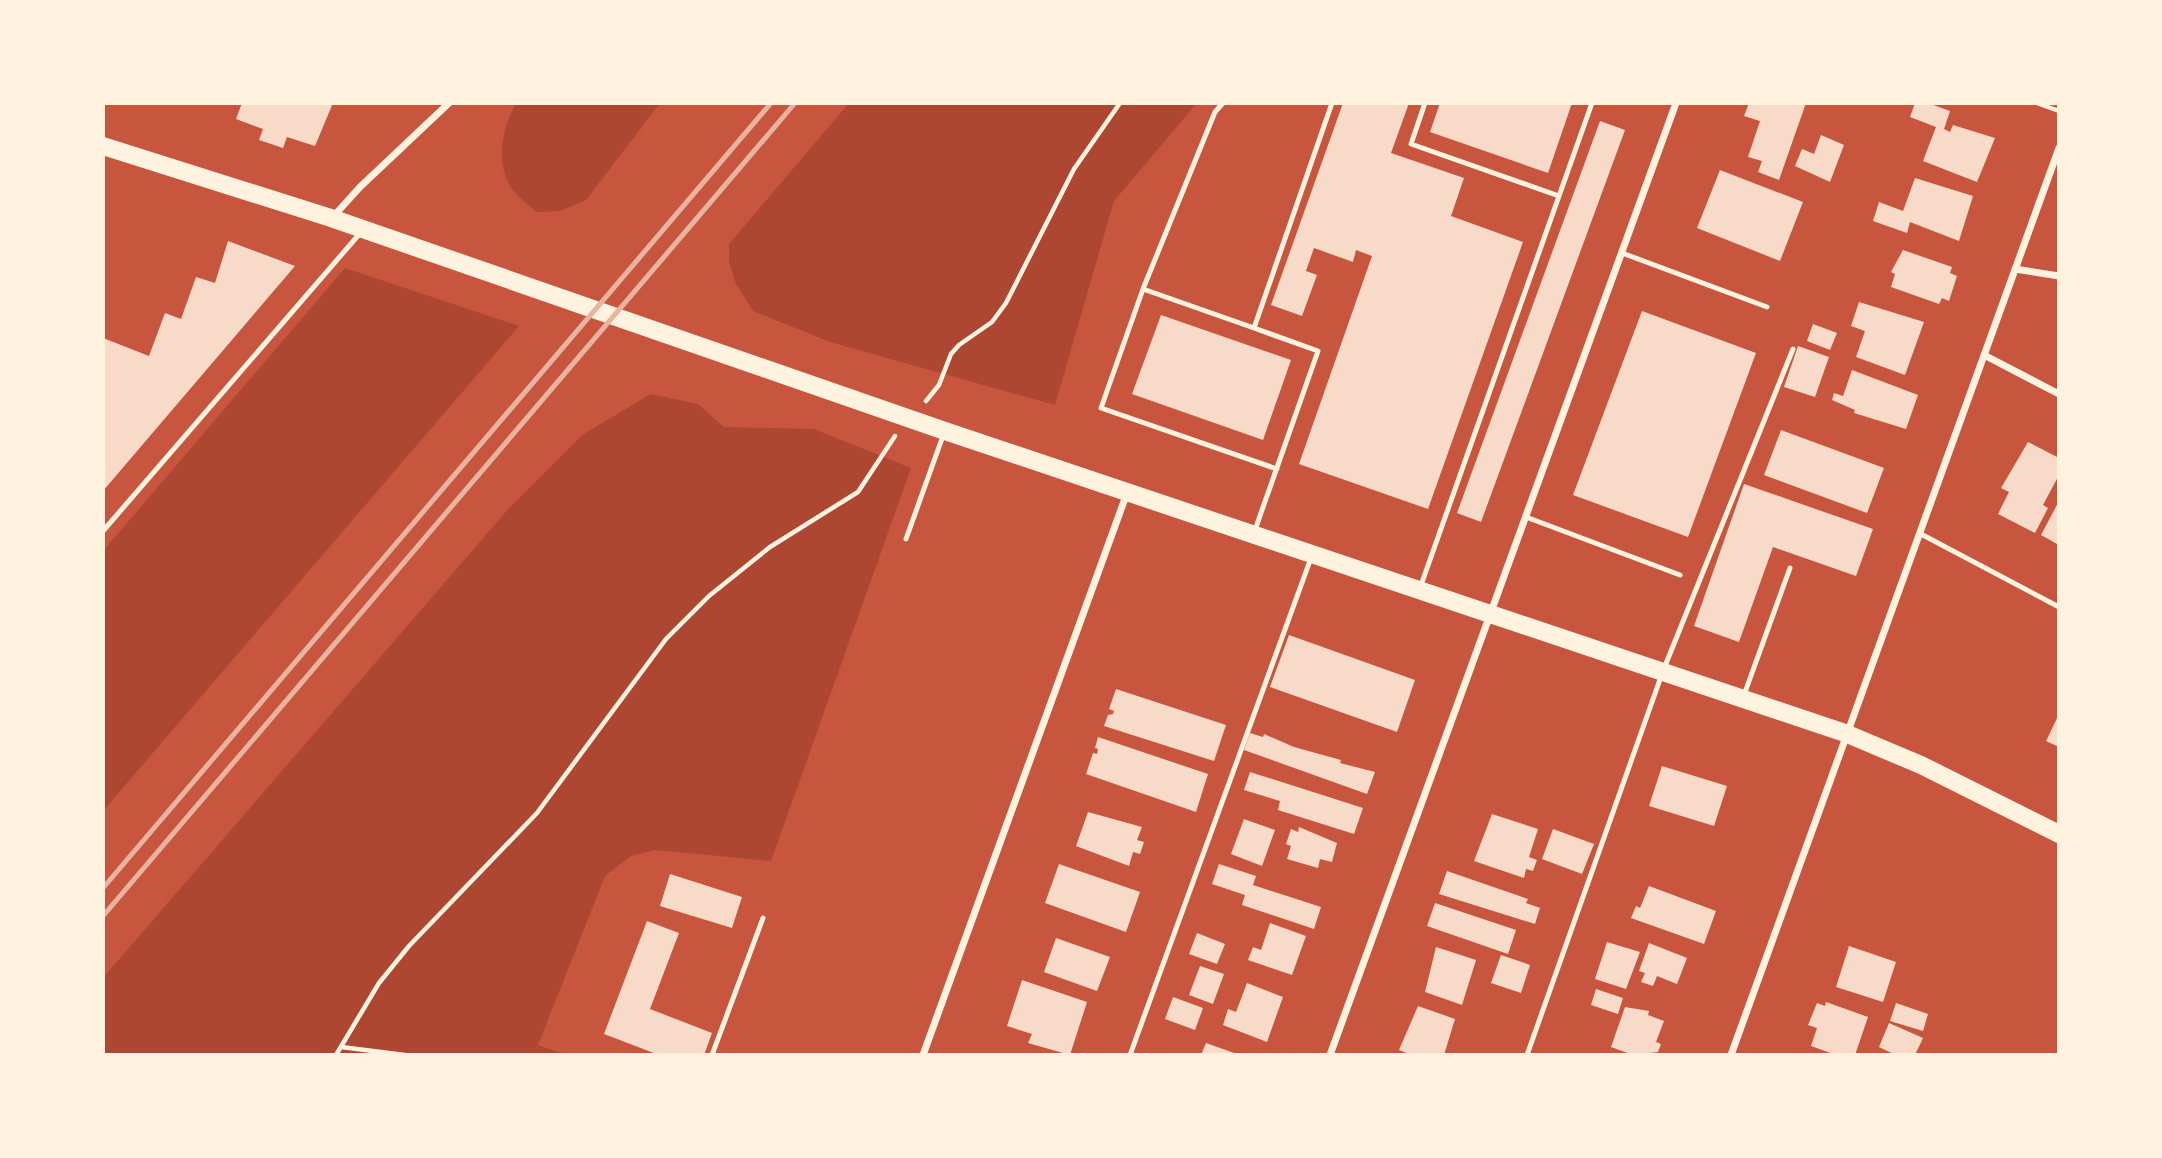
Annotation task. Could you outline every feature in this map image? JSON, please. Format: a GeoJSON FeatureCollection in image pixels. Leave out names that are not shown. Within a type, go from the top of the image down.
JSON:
{"type":"FeatureCollection","features":[{"type":"Feature","properties":{"kind":"main road"},"geometry":{"type":"LineString","coordinates":[[103,146],[331,218],[945,431],[1845,733],[1932,770],[2059,834]]}},
{"type":"Feature","properties":{"kind":"street"},"geometry":{"type":"LineString","coordinates":[[331,218],[449,103]]}},
{"type":"Feature","properties":{"kind":"street"},"geometry":{"type":"LineString","coordinates":[[1330,1055],[1676,103]]}},
{"type":"Feature","properties":{"kind":"street"},"geometry":{"type":"LineString","coordinates":[[1731,1055],[1845,733],[2059,148]]}},
{"type":"Feature","properties":{"kind":"street"},"geometry":{"type":"LineString","coordinates":[[2015,269],[2059,276]]}},
{"type":"Feature","properties":{"kind":"street"},"geometry":{"type":"LineString","coordinates":[[1983,355],[2059,394]]}},
{"type":"Feature","properties":{"kind":"street"},"geometry":{"type":"LineString","coordinates":[[923,1055],[1128,493]]}},
{"type":"Feature","properties":{"kind":"lane"},"geometry":{"type":"LineString","coordinates":[[1223,103],[1215,112],[1143,289],[1101,408],[1277,469]]}},
{"type":"Feature","properties":{"kind":"lane"},"geometry":{"type":"LineString","coordinates":[[1254,328],[1332,103]]}},
{"type":"Feature","properties":{"kind":"lane"},"geometry":{"type":"LineString","coordinates":[[1425,103],[1411,144],[1559,196]]}},
{"type":"Feature","properties":{"kind":"lane"},"geometry":{"type":"LineString","coordinates":[[1419,591],[1592,103]]}},
{"type":"Feature","properties":{"kind":"lane"},"geometry":{"type":"LineString","coordinates":[[103,531],[363,230]]}},
{"type":"Feature","properties":{"kind":"lane"},"geometry":{"type":"LineString","coordinates":[[1622,253],[1767,307]]}},
{"type":"Feature","properties":{"kind":"lane"},"geometry":{"type":"LineString","coordinates":[[1143,289],[1318,351],[1254,534]]}},
{"type":"Feature","properties":{"kind":"lane"},"geometry":{"type":"LineString","coordinates":[[1527,1055],[1663,671],[1793,349]]}},
{"type":"Feature","properties":{"kind":"lane"},"geometry":{"type":"LineString","coordinates":[[906,539],[945,431]]}},
{"type":"Feature","properties":{"kind":"lane"},"geometry":{"type":"LineString","coordinates":[[1526,517],[1680,575]]}},
{"type":"Feature","properties":{"kind":"lane"},"geometry":{"type":"LineString","coordinates":[[1918,533],[2059,607]]}},
{"type":"Feature","properties":{"kind":"lane"},"geometry":{"type":"LineString","coordinates":[[1130,1055],[1312,554]]}},
{"type":"Feature","properties":{"kind":"lane"},"geometry":{"type":"LineString","coordinates":[[1743,698],[1790,568]]}},
{"type":"Feature","properties":{"kind":"lane"},"geometry":{"type":"LineString","coordinates":[[712,1055],[763,918]]}},
{"type":"Feature","properties":{"kind":"path"},"geometry":{"type":"LineString","coordinates":[[939,385],[951,354],[992,322],[1006,303],[1074,169],[1120,103]]}},
{"type":"Feature","properties":{"kind":"path"},"geometry":{"type":"LineString","coordinates":[[2037,103],[2059,111]]}},
{"type":"Feature","properties":{"kind":"path"},"geometry":{"type":"LineString","coordinates":[[336,1055],[387,974],[409,946],[537,813],[666,639],[709,596],[770,547],[858,492],[885,447]]}},
{"type":"Feature","properties":{"kind":"path"},"geometry":{"type":"LineString","coordinates":[[341,1047],[405,1055]]}},
{"type":"Feature","properties":{"kind":"shaded area"},"geometry":{"type":"Polygon","coordinates":[[[516,103],[660,103],[586,200],[560,211],[536,212],[512,189],[503,168],[504,134],[516,103]]]}},
{"type":"Feature","properties":{"kind":"shaded area"},"geometry":{"type":"Polygon","coordinates":[[[849,103],[1197,103],[1114,201],[1055,405],[830,342],[753,311],[736,284],[729,261],[729,244],[849,103]]]}},
{"type":"Feature","properties":{"kind":"shaded area"},"geometry":{"type":"Polygon","coordinates":[[[345,268],[519,326],[103,811],[103,551],[345,268]]]}},
{"type":"Feature","properties":{"kind":"shaded area"},"geometry":{"type":"Polygon","coordinates":[[[651,394],[698,404],[724,427],[814,429],[911,468],[771,861],[655,850],[631,856],[605,876],[538,1045],[566,1055],[103,1055],[103,978],[510,507],[582,435],[651,394]]]}},
{"type":"Feature","properties":{"kind":"building"},"geometry":{"type":"Polygon","coordinates":[[[242,103],[333,103],[315,146],[287,137],[283,148],[259,140],[263,129],[236,119],[242,103]]]}},
{"type":"Feature","properties":{"kind":"building"},"geometry":{"type":"Polygon","coordinates":[[[1343,103],[1409,103],[1391,153],[1464,178],[1451,216],[1523,242],[1428,509],[1299,464],[1372,256],[1356,250],[1353,262],[1314,248],[1306,271],[1317,275],[1302,316],[1271,305],[1343,103]]]}},
{"type":"Feature","properties":{"kind":"building"},"geometry":{"type":"Polygon","coordinates":[[[1440,103],[1572,103],[1548,173],[1430,132],[1440,103]]]}},
{"type":"Feature","properties":{"kind":"building"},"geometry":{"type":"Polygon","coordinates":[[[1749,103],[1806,103],[1779,180],[1758,172],[1762,161],[1748,157],[1760,121],[1744,116],[1749,103]]]}},
{"type":"Feature","properties":{"kind":"building"},"geometry":{"type":"Polygon","coordinates":[[[1915,103],[1928,103],[1950,111],[1944,129],[1950,132],[1953,125],[1995,138],[1977,182],[1923,161],[1936,127],[1910,117],[1915,103]]]}},
{"type":"Feature","properties":{"kind":"building"},"geometry":{"type":"Polygon","coordinates":[[[1600,121],[1625,130],[1481,522],[1457,513],[1600,121]]]}},
{"type":"Feature","properties":{"kind":"building"},"geometry":{"type":"Polygon","coordinates":[[[1821,135],[1844,145],[1830,182],[1795,166],[1802,149],[1814,154],[1821,135]]]}},
{"type":"Feature","properties":{"kind":"building"},"geometry":{"type":"Polygon","coordinates":[[[1720,170],[1803,202],[1780,261],[1697,228],[1720,170]]]}},
{"type":"Feature","properties":{"kind":"building"},"geometry":{"type":"Polygon","coordinates":[[[1915,178],[1973,196],[1959,241],[1910,222],[1907,233],[1873,221],[1879,202],[1903,211],[1915,178]]]}},
{"type":"Feature","properties":{"kind":"building"},"geometry":{"type":"Polygon","coordinates":[[[228,241],[295,266],[103,491],[103,338],[149,356],[165,313],[181,319],[196,277],[215,283],[228,241]]]}},
{"type":"Feature","properties":{"kind":"building"},"geometry":{"type":"Polygon","coordinates":[[[1903,250],[1952,267],[1950,273],[1957,276],[1949,301],[1942,298],[1939,304],[1891,287],[1895,274],[1891,272],[1903,250]]]}},
{"type":"Feature","properties":{"kind":"building"},"geometry":{"type":"Polygon","coordinates":[[[1859,302],[1924,322],[1905,375],[1856,357],[1865,331],[1851,326],[1859,302]]]}},
{"type":"Feature","properties":{"kind":"building"},"geometry":{"type":"Polygon","coordinates":[[[1642,311],[1756,353],[1688,537],[1573,495],[1642,311]]]}},
{"type":"Feature","properties":{"kind":"building"},"geometry":{"type":"Polygon","coordinates":[[[1161,315],[1291,360],[1263,440],[1132,394],[1161,315]]]}},
{"type":"Feature","properties":{"kind":"building"},"geometry":{"type":"Polygon","coordinates":[[[1813,324],[1837,333],[1830,350],[1807,341],[1813,324]]]}},
{"type":"Feature","properties":{"kind":"building"},"geometry":{"type":"Polygon","coordinates":[[[1798,346],[1829,357],[1815,397],[1784,387],[1798,346]]]}},
{"type":"Feature","properties":{"kind":"building"},"geometry":{"type":"Polygon","coordinates":[[[1852,370],[1918,395],[1906,429],[1854,413],[1855,410],[1832,400],[1834,393],[1843,396],[1852,370]]]}},
{"type":"Feature","properties":{"kind":"building"},"geometry":{"type":"Polygon","coordinates":[[[1781,430],[1884,468],[1867,513],[1764,475],[1781,430]]]}},
{"type":"Feature","properties":{"kind":"building"},"geometry":{"type":"Polygon","coordinates":[[[2028,442],[2059,458],[2059,475],[2043,505],[2048,508],[2035,533],[1998,514],[2009,492],[2001,488],[2028,442]]]}},
{"type":"Feature","properties":{"kind":"building"},"geometry":{"type":"Polygon","coordinates":[[[1744,484],[1873,529],[1856,576],[1773,547],[1739,642],[1694,626],[1744,484]]]}},
{"type":"Feature","properties":{"kind":"building"},"geometry":{"type":"Polygon","coordinates":[[[2059,501],[2059,542],[2057,544],[2041,535],[2059,501]]]}},
{"type":"Feature","properties":{"kind":"building"},"geometry":{"type":"Polygon","coordinates":[[[1289,635],[1415,680],[1397,732],[1270,687],[1289,635]]]}},
{"type":"Feature","properties":{"kind":"building"},"geometry":{"type":"Polygon","coordinates":[[[1116,689],[1226,725],[1214,761],[1104,726],[1108,715],[1114,711],[1109,709],[1116,689]]]}},
{"type":"Feature","properties":{"kind":"building"},"geometry":{"type":"Polygon","coordinates":[[[2059,714],[2059,747],[2046,741],[2059,714]]]}},
{"type":"Feature","properties":{"kind":"building"},"geometry":{"type":"Polygon","coordinates":[[[1250,733],[1263,737],[1264,734],[1294,747],[1341,760],[1340,763],[1375,772],[1367,794],[1244,750],[1250,733]]]}},
{"type":"Feature","properties":{"kind":"building"},"geometry":{"type":"Polygon","coordinates":[[[1098,737],[1208,774],[1196,812],[1086,774],[1093,753],[1097,754],[1098,749],[1095,748],[1098,737]]]}},
{"type":"Feature","properties":{"kind":"building"},"geometry":{"type":"Polygon","coordinates":[[[1662,766],[1727,786],[1714,826],[1649,806],[1662,766]]]}},
{"type":"Feature","properties":{"kind":"building"},"geometry":{"type":"Polygon","coordinates":[[[1250,772],[1363,808],[1354,834],[1278,810],[1280,801],[1244,790],[1250,772]]]}},
{"type":"Feature","properties":{"kind":"building"},"geometry":{"type":"Polygon","coordinates":[[[1088,812],[1142,827],[1137,840],[1144,842],[1140,854],[1133,852],[1129,866],[1076,846],[1088,812]]]}},
{"type":"Feature","properties":{"kind":"building"},"geometry":{"type":"Polygon","coordinates":[[[1492,814],[1538,829],[1529,857],[1537,860],[1533,871],[1526,869],[1524,878],[1474,861],[1492,814]]]}},
{"type":"Feature","properties":{"kind":"building"},"geometry":{"type":"Polygon","coordinates":[[[1244,819],[1275,830],[1262,866],[1231,854],[1244,819]]]}},
{"type":"Feature","properties":{"kind":"building"},"geometry":{"type":"Polygon","coordinates":[[[1299,827],[1337,843],[1332,862],[1320,859],[1318,868],[1287,859],[1291,846],[1286,844],[1291,829],[1298,832],[1299,827]]]}},
{"type":"Feature","properties":{"kind":"building"},"geometry":{"type":"Polygon","coordinates":[[[1553,829],[1594,844],[1582,874],[1542,859],[1553,829]]]}},
{"type":"Feature","properties":{"kind":"building"},"geometry":{"type":"Polygon","coordinates":[[[1059,864],[1140,892],[1126,932],[1045,903],[1059,864]]]}},
{"type":"Feature","properties":{"kind":"building"},"geometry":{"type":"Polygon","coordinates":[[[1219,864],[1256,876],[1253,885],[1321,907],[1314,929],[1242,905],[1245,895],[1212,884],[1219,864]]]}},
{"type":"Feature","properties":{"kind":"building"},"geometry":{"type":"Polygon","coordinates":[[[1447,871],[1528,899],[1526,903],[1540,908],[1535,924],[1439,894],[1447,871]]]}},
{"type":"Feature","properties":{"kind":"building"},"geometry":{"type":"Polygon","coordinates":[[[670,874],[742,897],[732,928],[660,906],[670,874]]]}},
{"type":"Feature","properties":{"kind":"building"},"geometry":{"type":"Polygon","coordinates":[[[1649,886],[1716,911],[1704,944],[1631,918],[1636,906],[1640,908],[1649,886]]]}},
{"type":"Feature","properties":{"kind":"building"},"geometry":{"type":"Polygon","coordinates":[[[1435,903],[1516,930],[1508,954],[1427,926],[1435,903]]]}},
{"type":"Feature","properties":{"kind":"building"},"geometry":{"type":"Polygon","coordinates":[[[647,921],[679,933],[650,1009],[712,1033],[704,1055],[659,1055],[604,1034],[647,921]]]}},
{"type":"Feature","properties":{"kind":"building"},"geometry":{"type":"Polygon","coordinates":[[[1270,923],[1306,936],[1292,975],[1248,960],[1253,947],[1261,950],[1270,923]]]}},
{"type":"Feature","properties":{"kind":"building"},"geometry":{"type":"Polygon","coordinates":[[[1197,933],[1225,944],[1217,964],[1189,954],[1197,933]]]}},
{"type":"Feature","properties":{"kind":"building"},"geometry":{"type":"Polygon","coordinates":[[[1056,938],[1110,957],[1097,991],[1044,972],[1056,938]]]}},
{"type":"Feature","properties":{"kind":"building"},"geometry":{"type":"Polygon","coordinates":[[[1607,942],[1640,952],[1626,989],[1595,979],[1607,942]]]}},
{"type":"Feature","properties":{"kind":"building"},"geometry":{"type":"Polygon","coordinates":[[[1649,943],[1687,958],[1677,984],[1657,976],[1653,986],[1641,982],[1645,973],[1639,971],[1649,943]]]}},
{"type":"Feature","properties":{"kind":"building"},"geometry":{"type":"Polygon","coordinates":[[[1849,946],[1896,962],[1883,1002],[1836,987],[1849,946]]]}},
{"type":"Feature","properties":{"kind":"building"},"geometry":{"type":"Polygon","coordinates":[[[1436,947],[1476,960],[1462,1005],[1425,992],[1436,947]]]}},
{"type":"Feature","properties":{"kind":"building"},"geometry":{"type":"Polygon","coordinates":[[[1501,955],[1530,965],[1521,993],[1491,983],[1501,955]]]}},
{"type":"Feature","properties":{"kind":"building"},"geometry":{"type":"Polygon","coordinates":[[[1200,966],[1224,974],[1213,1004],[1189,995],[1200,966]]]}},
{"type":"Feature","properties":{"kind":"building"},"geometry":{"type":"Polygon","coordinates":[[[1022,980],[1087,1002],[1070,1055],[1028,1043],[1032,1034],[1007,1026],[1022,980]]]}},
{"type":"Feature","properties":{"kind":"building"},"geometry":{"type":"Polygon","coordinates":[[[1247,983],[1283,997],[1267,1042],[1223,1025],[1228,1009],[1236,1012],[1247,983]]]}},
{"type":"Feature","properties":{"kind":"building"},"geometry":{"type":"Polygon","coordinates":[[[1596,989],[1623,998],[1618,1014],[1591,1005],[1596,989]]]}},
{"type":"Feature","properties":{"kind":"building"},"geometry":{"type":"Polygon","coordinates":[[[1173,997],[1203,1008],[1195,1030],[1165,1019],[1173,997]]]}},
{"type":"Feature","properties":{"kind":"building"},"geometry":{"type":"Polygon","coordinates":[[[1826,1002],[1868,1017],[1855,1055],[1836,1055],[1811,1046],[1817,1028],[1808,1025],[1817,1003],[1825,1006],[1826,1002]]]}},
{"type":"Feature","properties":{"kind":"building"},"geometry":{"type":"Polygon","coordinates":[[[1896,1003],[1928,1014],[1923,1031],[1890,1021],[1896,1003]]]}},
{"type":"Feature","properties":{"kind":"building"},"geometry":{"type":"Polygon","coordinates":[[[1418,1006],[1455,1019],[1444,1055],[1412,1055],[1399,1050],[1418,1006]]]}},
{"type":"Feature","properties":{"kind":"building"},"geometry":{"type":"Polygon","coordinates":[[[1625,1007],[1649,1011],[1648,1015],[1664,1021],[1656,1042],[1661,1044],[1658,1052],[1633,1055],[1611,1047],[1625,1007]]]}},
{"type":"Feature","properties":{"kind":"building"},"geometry":{"type":"Polygon","coordinates":[[[1889,1023],[1923,1038],[1915,1055],[1896,1055],[1879,1047],[1889,1023]]]}},
{"type":"Feature","properties":{"kind":"building"},"geometry":{"type":"Polygon","coordinates":[[[1206,1043],[1237,1054],[1237,1055],[1201,1055],[1206,1043]]]}},
{"type":"Feature","properties":{"kind":"railway"},"geometry":{"type":"LineString","coordinates":[[103,888],[771,103]]}},
{"type":"Feature","properties":{"kind":"railway"},"geometry":{"type":"LineString","coordinates":[[103,916],[795,103]]}}]}
